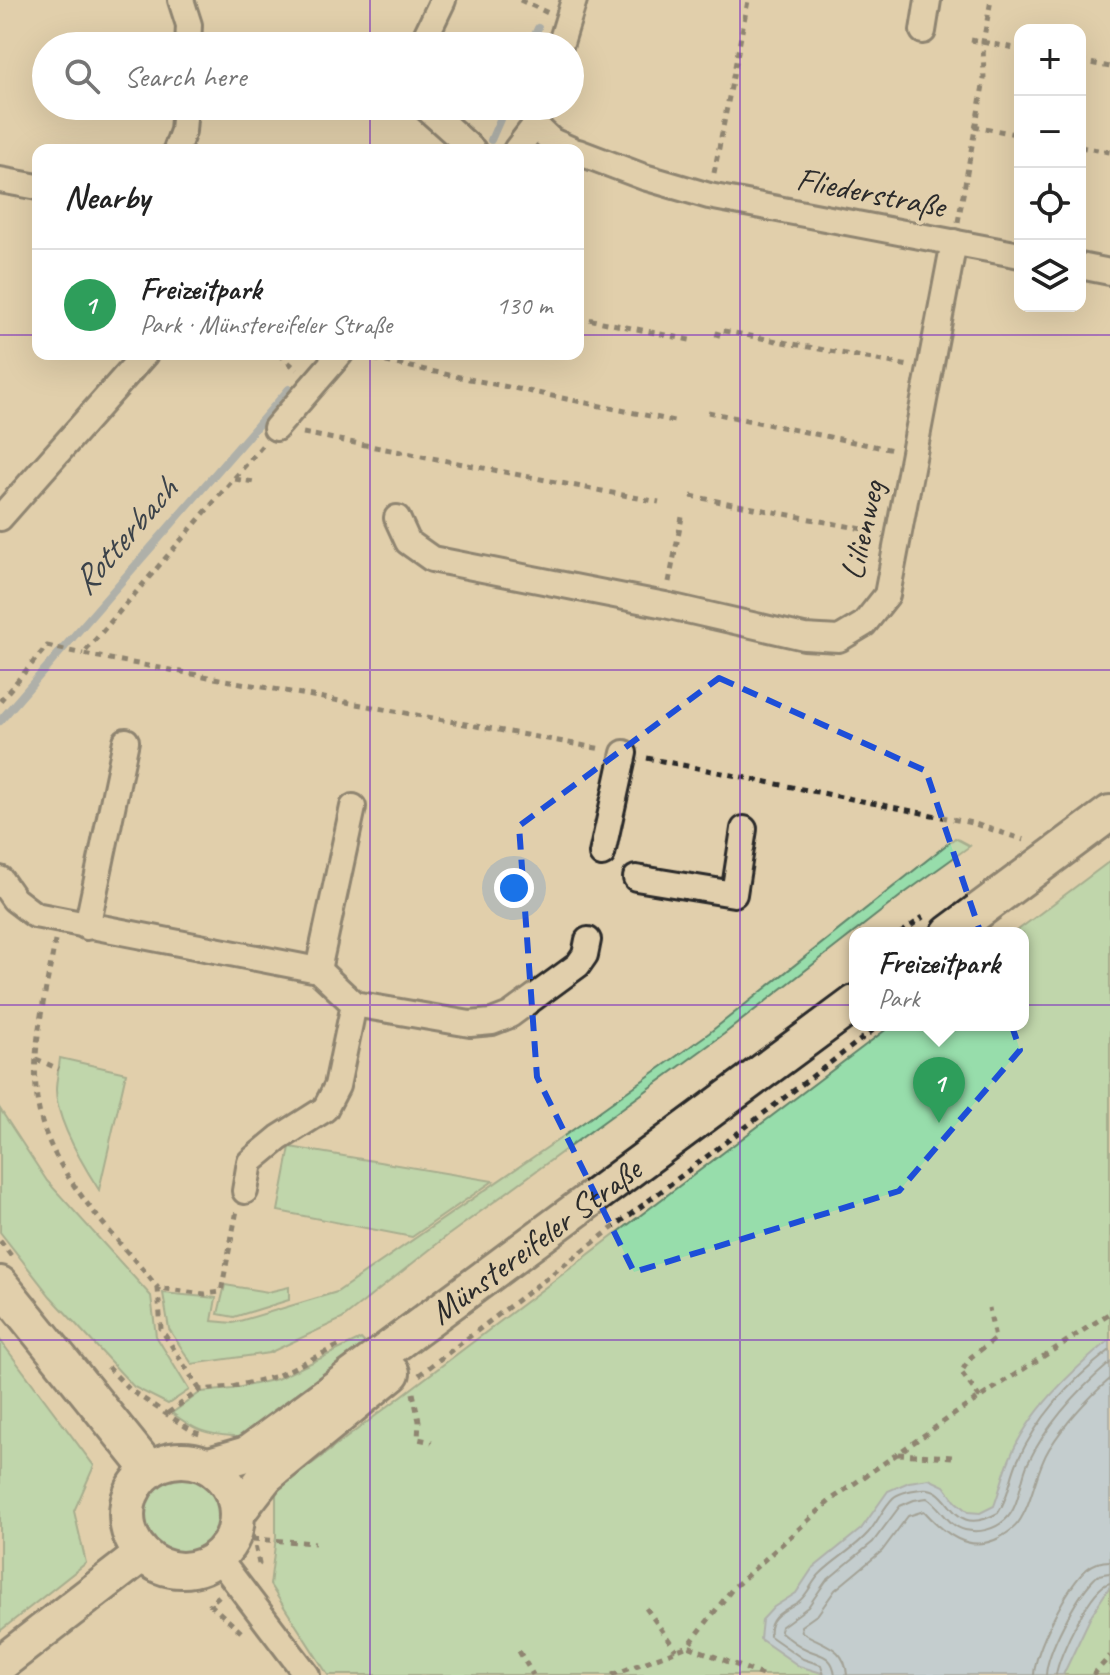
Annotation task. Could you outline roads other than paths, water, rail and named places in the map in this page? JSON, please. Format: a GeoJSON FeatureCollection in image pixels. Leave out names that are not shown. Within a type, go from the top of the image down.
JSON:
{"type":"FeatureCollection","features":[{"type":"Feature","properties":{"kind":"main road"},"geometry":{"type":"LineString","coordinates":[[957,927],[1110,813]]}},
{"type":"Feature","properties":{"kind":"main road"},"geometry":{"type":"LineString","coordinates":[[987,927],[1110,835]]}},
{"type":"Feature","properties":{"kind":"main road","name":"Münstereifeler Straße"},"geometry":{"type":"LineString","coordinates":[[209,1465],[247,1454],[849,1007]]}},
{"type":"Feature","properties":{"kind":"main road","name":"Münstereifeler Straße"},"geometry":{"type":"LineString","coordinates":[[246,1526],[266,1476],[396,1370],[849,1030]]}},
{"type":"Feature","properties":{"kind":"main road"},"geometry":{"type":"LineString","coordinates":[[0,1284],[149,1469]]}},
{"type":"Feature","properties":{"kind":"main road"},"geometry":{"type":"LineString","coordinates":[[189,1459],[209,1465],[224,1477],[246,1526],[237,1528],[231,1543],[218,1558],[204,1566],[184,1571],[165,1568],[141,1555],[131,1538],[126,1513],[133,1489],[149,1469],[168,1460],[189,1459]]}},
{"type":"Feature","properties":{"kind":"main road"},"geometry":{"type":"LineString","coordinates":[[0,1664],[141,1555]]}},
{"type":"Feature","properties":{"kind":"street"},"geometry":{"type":"LineString","coordinates":[[181,0],[189,32]]}},
{"type":"Feature","properties":{"kind":"street"},"geometry":{"type":"LineString","coordinates":[[428,32],[443,0]]}},
{"type":"Feature","properties":{"kind":"street"},"geometry":{"type":"LineString","coordinates":[[564,32],[574,0]]}},
{"type":"Feature","properties":{"kind":"street"},"geometry":{"type":"LineString","coordinates":[[923,31],[928,0]]}},
{"type":"Feature","properties":{"kind":"street"},"geometry":{"type":"LineString","coordinates":[[178,144],[184,120]]}},
{"type":"Feature","properties":{"kind":"street"},"geometry":{"type":"LineString","coordinates":[[440,120],[466,144]]}},
{"type":"Feature","properties":{"kind":"street"},"geometry":{"type":"LineString","coordinates":[[520,144],[535,120]]}},
{"type":"Feature","properties":{"kind":"street"},"geometry":{"type":"LineString","coordinates":[[540,120],[552,141],[559,144]]}},
{"type":"Feature","properties":{"kind":"street","name":"Fliederstraße"},"geometry":{"type":"LineString","coordinates":[[584,154],[644,177],[709,196],[1014,254]]}},
{"type":"Feature","properties":{"kind":"street"},"geometry":{"type":"LineString","coordinates":[[0,180],[32,186]]}},
{"type":"Feature","properties":{"kind":"street","name":"Lilienweg"},"geometry":{"type":"LineString","coordinates":[[397,518],[408,542],[432,559],[665,605],[804,637],[839,639],[864,624],[887,595],[954,242]]}},
{"type":"Feature","properties":{"kind":"street"},"geometry":{"type":"LineString","coordinates":[[1086,267],[1110,272]]}},
{"type":"Feature","properties":{"kind":"street"},"geometry":{"type":"LineString","coordinates":[[0,518],[140,360]]}},
{"type":"Feature","properties":{"kind":"street"},"geometry":{"type":"LineString","coordinates":[[276,428],[346,360]]}},
{"type":"Feature","properties":{"kind":"street"},"geometry":{"type":"LineString","coordinates":[[87,927],[126,741]]}},
{"type":"Feature","properties":{"kind":"street"},"geometry":{"type":"LineString","coordinates":[[602,854],[624,753]]}},
{"type":"Feature","properties":{"kind":"street"},"geometry":{"type":"LineString","coordinates":[[318,970],[353,807]]}},
{"type":"Feature","properties":{"kind":"street"},"geometry":{"type":"LineString","coordinates":[[636,878],[734,894],[744,829]]}},
{"type":"Feature","properties":{"kind":"street"},"geometry":{"type":"LineString","coordinates":[[0,879],[14,899],[35,915],[318,970],[354,1004],[470,1024],[492,1022],[510,1015],[578,965],[585,955],[588,940]]}},
{"type":"Feature","properties":{"kind":"street"},"geometry":{"type":"LineString","coordinates":[[245,1191],[250,1162],[279,1138],[325,1109],[337,1086],[354,1004]]}},
{"type":"Feature","properties":{"kind":"street"},"geometry":{"type":"LineString","coordinates":[[218,1558],[307,1675]]}},
{"type":"Feature","properties":{"kind":"water"},"geometry":{"type":"Polygon","coordinates":[[[1110,1340],[1110,1586],[1092,1614],[1063,1675],[828,1675],[799,1666],[760,1639],[762,1620],[774,1607],[796,1593],[812,1569],[861,1529],[888,1491],[909,1482],[929,1479],[944,1486],[968,1512],[980,1513],[994,1506],[1010,1458],[1028,1425],[1066,1379],[1110,1340]]]}},
{"type":"Feature","properties":{"kind":"waterway","name":"Rotterbach"},"geometry":{"type":"LineString","coordinates":[[536,32],[538,28]]}},
{"type":"Feature","properties":{"kind":"waterway","name":"Rotterbach"},"geometry":{"type":"LineString","coordinates":[[491,140],[500,120]]}},
{"type":"Feature","properties":{"kind":"waterway","name":"Rotterbach"},"geometry":{"type":"LineString","coordinates":[[0,721],[289,389]]}},
{"type":"Feature","properties":{"kind":"place","name":"Freizeitpark"},"geometry":{"type":"Point","coordinates":[939,1123]}}]}
